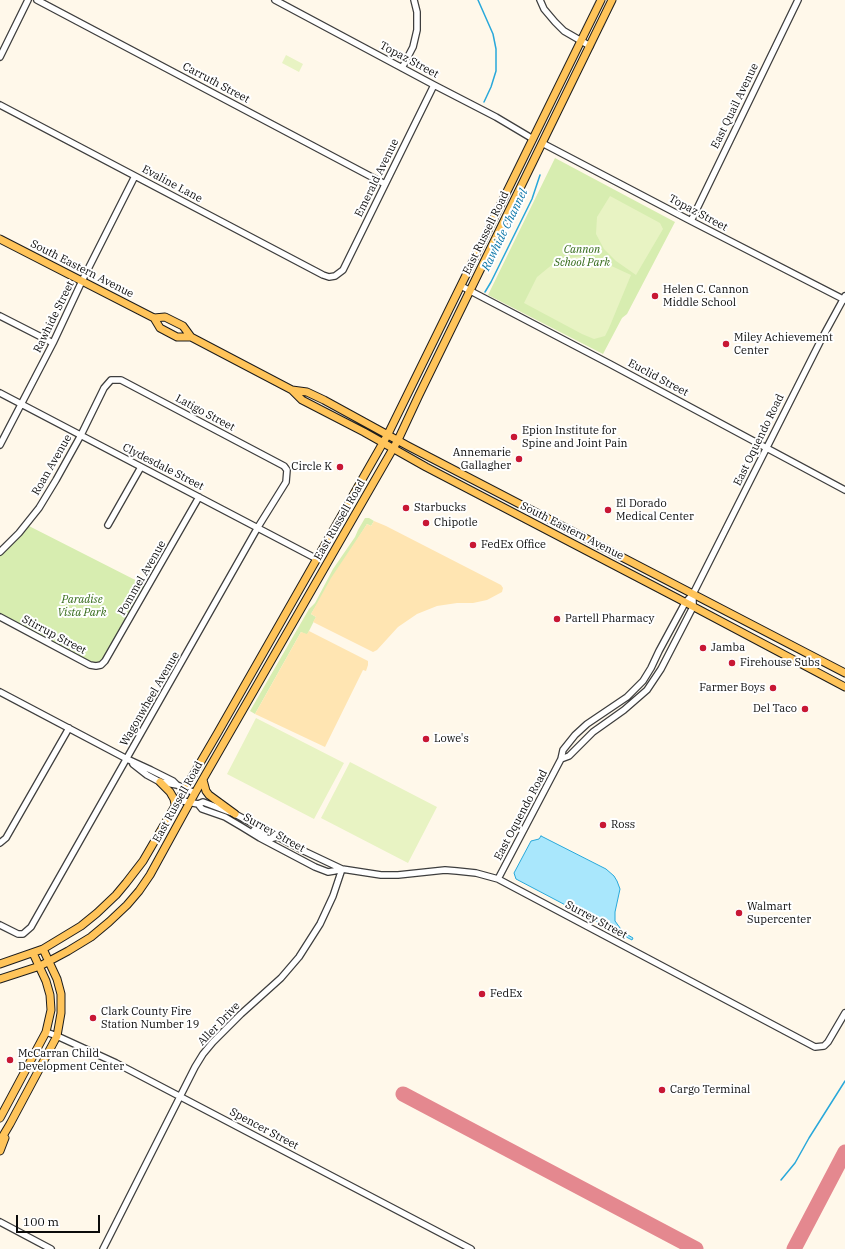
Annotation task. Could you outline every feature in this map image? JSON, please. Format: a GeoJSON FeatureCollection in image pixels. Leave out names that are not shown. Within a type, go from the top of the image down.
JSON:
{"type":"FeatureCollection","features":[{"type":"Feature","properties":{"kind":"main road","name":"East Russell Road"},"geometry":{"type":"LineString","coordinates":[[0,964],[43,949],[81,926],[97,914],[116,895],[143,861],[384,442],[601,0]]}},
{"type":"Feature","properties":{"kind":"main road","name":"East Russell Road"},"geometry":{"type":"LineString","coordinates":[[0,979],[40,966],[68,952],[91,937],[127,905],[150,875],[195,793],[394,448],[414,404],[612,0]]}},
{"type":"Feature","properties":{"kind":"main road"},"geometry":{"type":"LineString","coordinates":[[542,143],[540,139],[543,129],[560,89],[562,80]]}},
{"type":"Feature","properties":{"kind":"main road","name":"South Eastern Avenue"},"geometry":{"type":"LineString","coordinates":[[0,239],[154,318],[160,328],[177,337],[191,337]]}},
{"type":"Feature","properties":{"kind":"main road"},"geometry":{"type":"LineString","coordinates":[[450,307],[459,312]]}},
{"type":"Feature","properties":{"kind":"main road","name":"South Eastern Avenue"},"geometry":{"type":"LineString","coordinates":[[154,318],[165,317],[183,326],[191,337],[292,390],[302,400],[384,442],[426,468],[685,602],[845,688]]}},
{"type":"Feature","properties":{"kind":"main road","name":"South Eastern Avenue"},"geometry":{"type":"LineString","coordinates":[[292,390],[307,392],[344,410],[550,520],[845,673]]}},
{"type":"Feature","properties":{"kind":"main road"},"geometry":{"type":"LineString","coordinates":[[547,531],[550,520]]}},
{"type":"Feature","properties":{"kind":"main road"},"geometry":{"type":"LineString","coordinates":[[286,614],[295,619]]}},
{"type":"Feature","properties":{"kind":"main road"},"geometry":{"type":"LineString","coordinates":[[203,780],[209,795],[235,814]]}},
{"type":"Feature","properties":{"kind":"main road"},"geometry":{"type":"LineString","coordinates":[[160,782],[170,792],[176,802]]}},
{"type":"Feature","properties":{"kind":"main road"},"geometry":{"type":"LineString","coordinates":[[0,1141],[57,1036],[61,1013],[61,994],[57,980],[43,949]]}},
{"type":"Feature","properties":{"kind":"main road"},"geometry":{"type":"LineString","coordinates":[[0,1118],[46,1032],[51,1010],[50,995],[46,981],[33,953]]}},
{"type":"Feature","properties":{"kind":"main road"},"geometry":{"type":"LineString","coordinates":[[0,1151],[10,1124]]}},
{"type":"Feature","properties":{"kind":"street"},"geometry":{"type":"LineString","coordinates":[[0,57],[28,0]]}},
{"type":"Feature","properties":{"kind":"street","name":"Carruth Street"},"geometry":{"type":"LineString","coordinates":[[37,0],[385,184]]}},
{"type":"Feature","properties":{"kind":"street","name":"Topaz Street"},"geometry":{"type":"LineString","coordinates":[[275,0],[533,138]]}},
{"type":"Feature","properties":{"kind":"street"},"geometry":{"type":"LineString","coordinates":[[402,68],[412,48],[417,30],[417,12],[414,0]]}},
{"type":"Feature","properties":{"kind":"street"},"geometry":{"type":"LineString","coordinates":[[540,0],[544,8],[564,31],[590,46]]}},
{"type":"Feature","properties":{"kind":"street","name":"East Quail Avenue"},"geometry":{"type":"LineString","coordinates":[[691,221],[798,0]]}},
{"type":"Feature","properties":{"kind":"street","name":"Emerald Avenue"},"geometry":{"type":"LineString","coordinates":[[335,276],[343,270],[434,85]]}},
{"type":"Feature","properties":{"kind":"street","name":"Evaline Lane"},"geometry":{"type":"LineString","coordinates":[[0,105],[323,275],[329,277],[335,276]]}},
{"type":"Feature","properties":{"kind":"street","name":"Topaz Street"},"geometry":{"type":"LineString","coordinates":[[542,143],[691,221],[844,298]]}},
{"type":"Feature","properties":{"kind":"street","name":"Rawhide Street"},"geometry":{"type":"LineString","coordinates":[[0,445],[53,343],[82,281],[135,176]]}},
{"type":"Feature","properties":{"kind":"street","name":"Euclid Street"},"geometry":{"type":"LineString","coordinates":[[461,286],[617,367],[845,490]]}},
{"type":"Feature","properties":{"kind":"street","name":"East Oquendo Road"},"geometry":{"type":"LineString","coordinates":[[498,879],[561,759],[562,750],[579,732],[597,717],[627,697],[643,681],[652,668],[659,651],[685,602],[693,594],[827,327],[844,298]]}},
{"type":"Feature","properties":{"kind":"street"},"geometry":{"type":"LineString","coordinates":[[0,316],[53,343]]}},
{"type":"Feature","properties":{"kind":"street","name":"Roan Avenue"},"geometry":{"type":"LineString","coordinates":[[0,552],[19,533],[39,508],[81,435],[104,388],[111,380]]}},
{"type":"Feature","properties":{"kind":"street","name":"Latigo Street"},"geometry":{"type":"LineString","coordinates":[[111,380],[121,380],[284,466],[287,470]]}},
{"type":"Feature","properties":{"kind":"street","name":"Clydesdale Street"},"geometry":{"type":"LineString","coordinates":[[0,393],[317,559]]}},
{"type":"Feature","properties":{"kind":"street"},"geometry":{"type":"LineString","coordinates":[[108,525],[141,467]]}},
{"type":"Feature","properties":{"kind":"street","name":"Wagonwheel Avenue"},"geometry":{"type":"LineString","coordinates":[[0,925],[18,934],[23,934],[31,927],[258,528],[286,482],[287,470]]}},
{"type":"Feature","properties":{"kind":"street","name":"Pommel Avenue"},"geometry":{"type":"LineString","coordinates":[[99,666],[105,661],[199,497]]}},
{"type":"Feature","properties":{"kind":"street","name":"East Oquendo Road"},"geometry":{"type":"LineString","coordinates":[[561,759],[569,756],[593,732],[624,710],[647,690],[661,669],[693,607],[693,594]]}},
{"type":"Feature","properties":{"kind":"street","name":"Stirrup Street"},"geometry":{"type":"LineString","coordinates":[[0,617],[90,666],[99,666]]}},
{"type":"Feature","properties":{"kind":"street"},"geometry":{"type":"LineString","coordinates":[[0,692],[127,759],[173,781],[177,785]]}},
{"type":"Feature","properties":{"kind":"street"},"geometry":{"type":"LineString","coordinates":[[0,843],[6,838],[68,728]]}},
{"type":"Feature","properties":{"kind":"street"},"geometry":{"type":"LineString","coordinates":[[127,759],[147,775],[160,782],[177,785],[195,793]]}},
{"type":"Feature","properties":{"kind":"street","name":"Surrey Street"},"geometry":{"type":"LineString","coordinates":[[176,802],[190,802],[198,804],[203,802],[235,814],[306,852],[342,869],[381,875],[457,870],[498,879],[815,1047],[824,1046],[831,1038],[845,1013]]}},
{"type":"Feature","properties":{"kind":"street","name":"Surrey Street"},"geometry":{"type":"LineString","coordinates":[[198,804],[202,809],[225,817],[260,838],[315,867],[328,872],[334,872],[342,869]]}},
{"type":"Feature","properties":{"kind":"street"},"geometry":{"type":"LineString","coordinates":[[242,826],[269,838],[277,836]]}},
{"type":"Feature","properties":{"kind":"street","name":"Aller Drive"},"geometry":{"type":"LineString","coordinates":[[103,1249],[180,1096],[203,1054],[236,1018],[280,978],[299,957],[320,924],[333,896],[342,869]]}},
{"type":"Feature","properties":{"kind":"street","name":"Spencer Street"},"geometry":{"type":"LineString","coordinates":[[46,1032],[116,1063],[470,1249]]}},
{"type":"Feature","properties":{"kind":"street"},"geometry":{"type":"LineString","coordinates":[[0,1222],[51,1249]]}},
{"type":"Feature","properties":{"kind":"green space"},"geometry":{"type":"Polygon","coordinates":[[[286,55],[303,64],[299,72],[282,63],[286,55]]]}},
{"type":"Feature","properties":{"kind":"green space","name":"Cannon School Park"},"geometry":{"type":"Polygon","coordinates":[[[555,158],[675,222],[627,314],[622,318],[603,354],[488,295],[555,158]]]}},
{"type":"Feature","properties":{"kind":"green space"},"geometry":{"type":"Polygon","coordinates":[[[610,196],[660,223],[663,229],[636,275],[616,261],[604,249],[596,234],[597,217],[610,196]]]}},
{"type":"Feature","properties":{"kind":"green space"},"geometry":{"type":"Polygon","coordinates":[[[584,256],[605,263],[631,275],[605,336],[594,339],[524,303],[537,277],[559,259],[584,256]]]}},
{"type":"Feature","properties":{"kind":"green space"},"geometry":{"type":"Polygon","coordinates":[[[365,518],[369,518],[374,521],[371,526],[367,524],[311,614],[316,617],[307,635],[301,632],[255,714],[250,711],[309,609],[315,603],[333,569],[355,537],[365,518]]]}},
{"type":"Feature","properties":{"kind":"green space","name":"Paradise Vista Park"},"geometry":{"type":"Polygon","coordinates":[[[27,525],[149,587],[104,663],[96,666],[0,615],[0,552],[27,525]]]}},
{"type":"Feature","properties":{"kind":"green space"},"geometry":{"type":"Polygon","coordinates":[[[256,718],[344,763],[314,819],[227,774],[256,718]]]}},
{"type":"Feature","properties":{"kind":"green space"},"geometry":{"type":"Polygon","coordinates":[[[350,762],[437,807],[408,863],[321,818],[350,762]]]}},
{"type":"Feature","properties":{"kind":"sand"},"geometry":{"type":"Polygon","coordinates":[[[374,521],[501,585],[503,588],[502,592],[487,600],[473,603],[457,603],[437,606],[417,614],[398,627],[377,650],[373,652],[313,622],[316,617],[311,614],[331,578],[367,524],[371,526],[374,521]]]}},
{"type":"Feature","properties":{"kind":"sand"},"geometry":{"type":"Polygon","coordinates":[[[309,631],[368,661],[366,671],[363,670],[325,747],[255,714],[301,632],[307,634],[309,631]]]}},
{"type":"Feature","properties":{"kind":"water"},"geometry":{"type":"Polygon","coordinates":[[[541,836],[606,869],[614,876],[620,889],[615,912],[615,921],[623,932],[633,938],[632,940],[516,879],[514,873],[531,841],[539,839],[541,836]]]}},
{"type":"Feature","properties":{"kind":"waterway","name":"Rawhide Channel"},"geometry":{"type":"LineString","coordinates":[[478,0],[493,34],[496,49],[496,71],[484,102]]}},
{"type":"Feature","properties":{"kind":"waterway","name":"Rawhide Channel"},"geometry":{"type":"LineString","coordinates":[[485,292],[532,199],[540,175]]}},
{"type":"Feature","properties":{"kind":"waterway"},"geometry":{"type":"LineString","coordinates":[[781,1180],[795,1163],[845,1081]]}},
{"type":"Feature","properties":{"kind":"taxiway"},"geometry":{"type":"LineString","coordinates":[[403,1094],[696,1249]]}},
{"type":"Feature","properties":{"kind":"taxiway"},"geometry":{"type":"LineString","coordinates":[[794,1249],[845,1152]]}},
{"type":"Feature","properties":{"kind":"place","name":"Helen C. Cannon Middle School"},"geometry":{"type":"Point","coordinates":[655,296]}},
{"type":"Feature","properties":{"kind":"place","name":"Miley Achievement Center"},"geometry":{"type":"Point","coordinates":[726,344]}},
{"type":"Feature","properties":{"kind":"place","name":"Epion Institute for Spine and Joint Pain"},"geometry":{"type":"Point","coordinates":[514,437]}},
{"type":"Feature","properties":{"kind":"place","name":"Annemarie Gallagher"},"geometry":{"type":"Point","coordinates":[519,459]}},
{"type":"Feature","properties":{"kind":"place","name":"Circle K"},"geometry":{"type":"Point","coordinates":[340,467]}},
{"type":"Feature","properties":{"kind":"place","name":"Starbucks"},"geometry":{"type":"Point","coordinates":[406,508]}},
{"type":"Feature","properties":{"kind":"place","name":"El Dorado Medical Center"},"geometry":{"type":"Point","coordinates":[608,510]}},
{"type":"Feature","properties":{"kind":"place","name":"Chipotle"},"geometry":{"type":"Point","coordinates":[426,523]}},
{"type":"Feature","properties":{"kind":"place","name":"FedEx Office"},"geometry":{"type":"Point","coordinates":[473,545]}},
{"type":"Feature","properties":{"kind":"place","name":"Partell Pharmacy"},"geometry":{"type":"Point","coordinates":[557,619]}},
{"type":"Feature","properties":{"kind":"place","name":"Jamba"},"geometry":{"type":"Point","coordinates":[703,648]}},
{"type":"Feature","properties":{"kind":"place","name":"Firehouse Subs"},"geometry":{"type":"Point","coordinates":[732,663]}},
{"type":"Feature","properties":{"kind":"place","name":"Farmer Boys"},"geometry":{"type":"Point","coordinates":[773,688]}},
{"type":"Feature","properties":{"kind":"place","name":"Del Taco"},"geometry":{"type":"Point","coordinates":[805,709]}},
{"type":"Feature","properties":{"kind":"place","name":"Lowe's"},"geometry":{"type":"Point","coordinates":[426,739]}},
{"type":"Feature","properties":{"kind":"place","name":"Ross"},"geometry":{"type":"Point","coordinates":[603,825]}},
{"type":"Feature","properties":{"kind":"place","name":"Walmart Supercenter"},"geometry":{"type":"Point","coordinates":[739,913]}},
{"type":"Feature","properties":{"kind":"place","name":"FedEx"},"geometry":{"type":"Point","coordinates":[482,994]}},
{"type":"Feature","properties":{"kind":"place","name":"Clark County Fire Station Number 19"},"geometry":{"type":"Point","coordinates":[93,1018]}},
{"type":"Feature","properties":{"kind":"place","name":"McCarran Child Development Center"},"geometry":{"type":"Point","coordinates":[10,1060]}},
{"type":"Feature","properties":{"kind":"place","name":"Cargo Terminal"},"geometry":{"type":"Point","coordinates":[662,1090]}}]}
